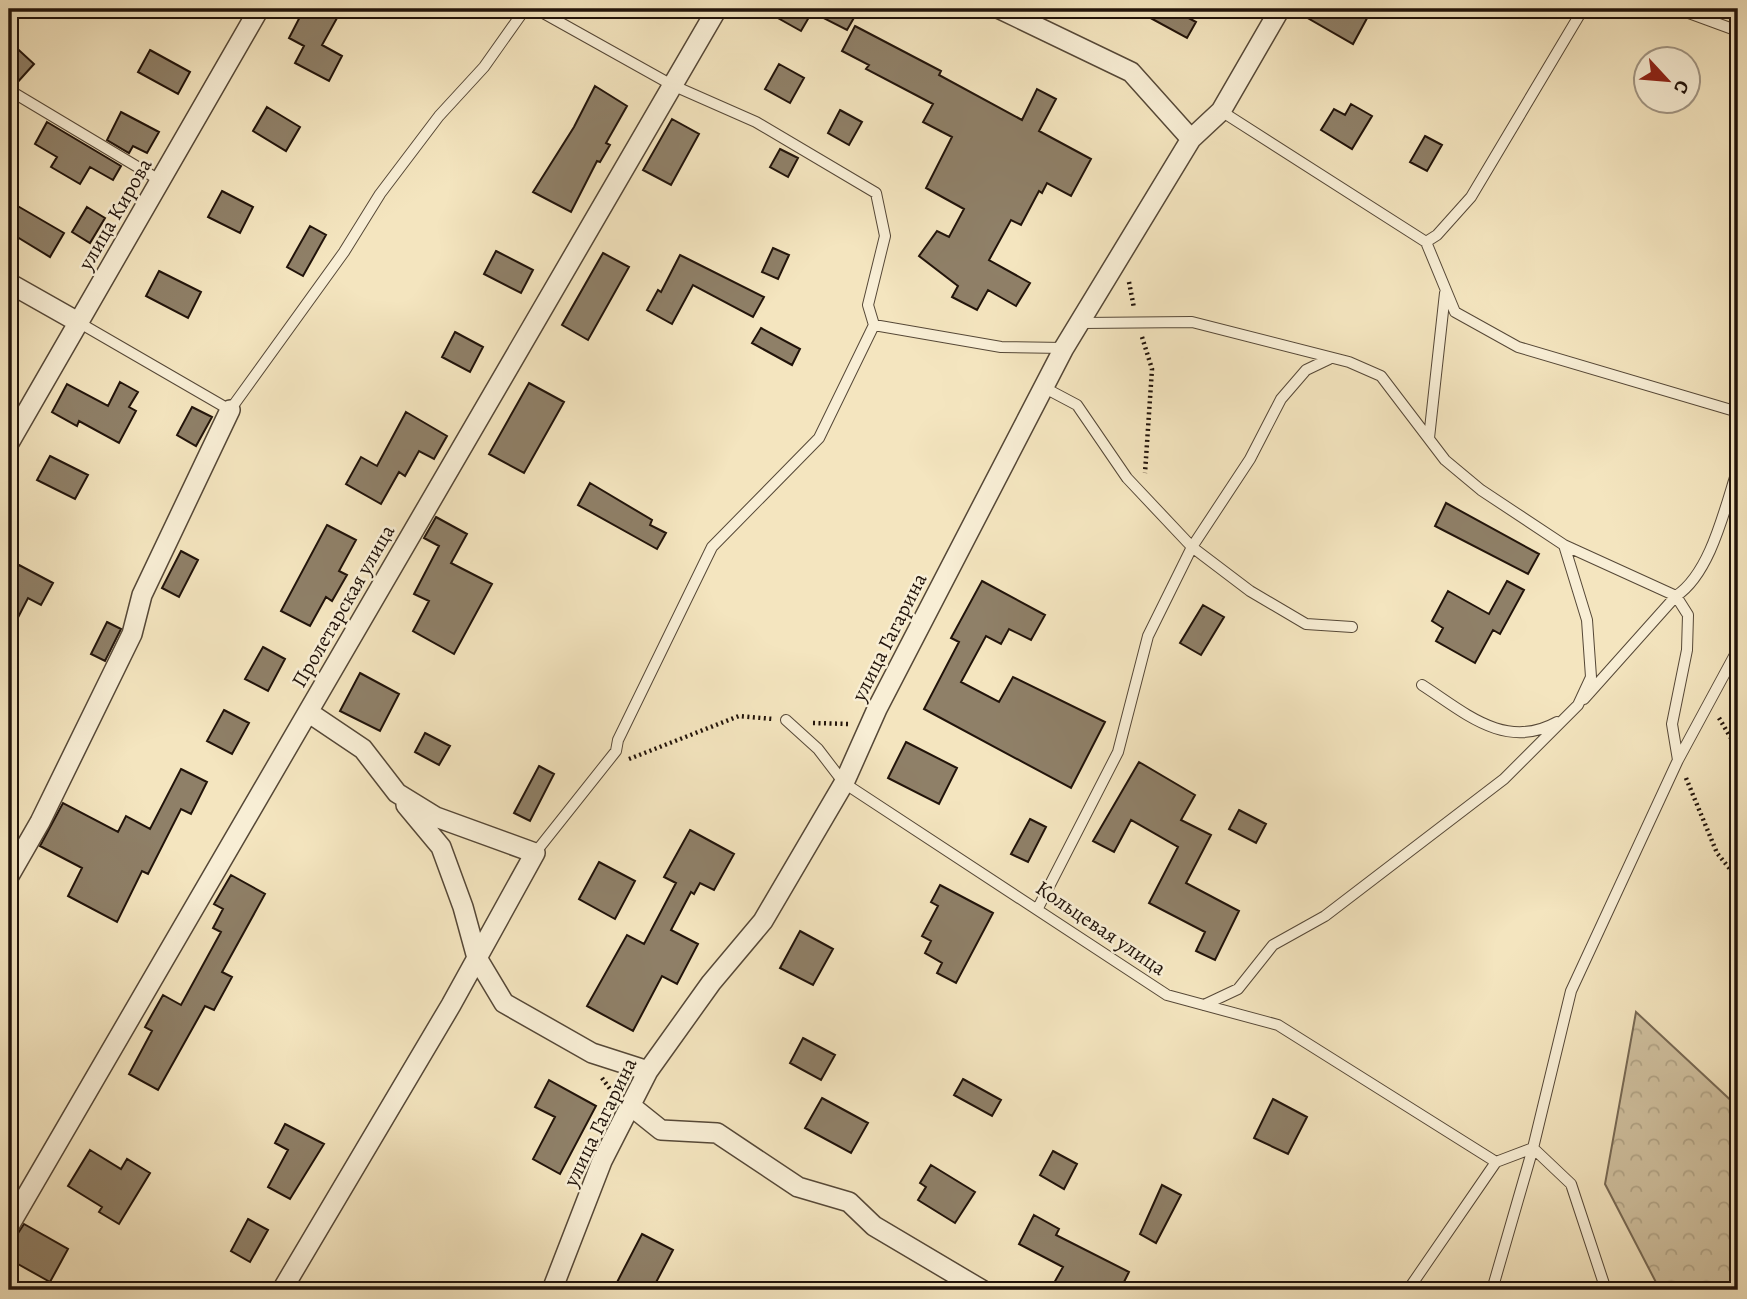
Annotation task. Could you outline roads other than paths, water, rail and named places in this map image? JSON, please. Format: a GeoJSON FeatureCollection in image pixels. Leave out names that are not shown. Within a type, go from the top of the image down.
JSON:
{"type":"FeatureCollection","features":[{"type":"Feature","properties":{"kind":"street","name":"улица Кирова"},"geometry":{"type":"LineString","coordinates":[[9,443],[260,9]]}},
{"type":"Feature","properties":{"kind":"street","name":"Пролетарская улица"},"geometry":{"type":"LineString","coordinates":[[9,1226],[717,9]]}},
{"type":"Feature","properties":{"kind":"street"},"geometry":{"type":"LineString","coordinates":[[1000,9],[1131,72],[1191,139]]}},
{"type":"Feature","properties":{"kind":"street","name":"улица Гагарина"},"geometry":{"type":"LineString","coordinates":[[552,1290],[602,1161],[648,1071],[711,983],[763,921],[844,783],[877,709],[1064,348],[1082,323],[1191,139],[1221,111],[1280,9]]}},
{"type":"Feature","properties":{"kind":"street"},"geometry":{"type":"LineString","coordinates":[[9,283],[78,322]]}},
{"type":"Feature","properties":{"kind":"street"},"geometry":{"type":"LineString","coordinates":[[9,876],[40,822],[132,634],[142,594],[230,410]]}},
{"type":"Feature","properties":{"kind":"street"},"geometry":{"type":"LineString","coordinates":[[307,712],[363,749],[441,847],[463,907],[477,958],[504,1003],[592,1053],[648,1071]]}},
{"type":"Feature","properties":{"kind":"street"},"geometry":{"type":"LineString","coordinates":[[282,1290],[477,958],[535,853],[436,817],[397,793]]}},
{"type":"Feature","properties":{"kind":"street"},"geometry":{"type":"LineString","coordinates":[[631,1106],[661,1130],[717,1133],[798,1187],[849,1202],[874,1227],[982,1290]]}},
{"type":"Feature","properties":{"kind":"lane"},"geometry":{"type":"LineString","coordinates":[[9,14],[12,9]]}},
{"type":"Feature","properties":{"kind":"lane"},"geometry":{"type":"LineString","coordinates":[[78,322],[230,410],[344,252],[380,194],[439,116],[484,67],[524,9]]}},
{"type":"Feature","properties":{"kind":"lane"},"geometry":{"type":"LineString","coordinates":[[535,853],[616,751],[618,740],[712,547],[819,438],[874,325],[868,305],[885,236],[876,193],[756,122],[672,85],[536,9]]}},
{"type":"Feature","properties":{"kind":"lane"},"geometry":{"type":"LineString","coordinates":[[1426,242],[1437,235],[1471,197],[1583,9]]}},
{"type":"Feature","properties":{"kind":"lane"},"geometry":{"type":"LineString","coordinates":[[1678,9],[1738,31]]}},
{"type":"Feature","properties":{"kind":"lane"},"geometry":{"type":"LineString","coordinates":[[9,90],[161,181]]}},
{"type":"Feature","properties":{"kind":"lane"},"geometry":{"type":"LineString","coordinates":[[1221,111],[1426,242],[1455,312],[1518,347],[1738,412]]}},
{"type":"Feature","properties":{"kind":"lane"},"geometry":{"type":"LineString","coordinates":[[1429,439],[1446,289]]}},
{"type":"Feature","properties":{"kind":"lane"},"geometry":{"type":"LineString","coordinates":[[1082,323],[1192,322],[1349,362],[1381,376],[1445,460],[1481,490],[1564,545],[1676,596],[1688,615],[1687,650],[1672,724],[1678,761]]}},
{"type":"Feature","properties":{"kind":"lane"},"geometry":{"type":"LineString","coordinates":[[874,325],[1001,347],[1064,348]]}},
{"type":"Feature","properties":{"kind":"lane"},"geometry":{"type":"LineString","coordinates":[[1038,908],[1118,752],[1148,636],[1192,547],[1250,459],[1281,399],[1306,370],[1329,359]]}},
{"type":"Feature","properties":{"kind":"lane"},"geometry":{"type":"LineString","coordinates":[[1043,387],[1077,405],[1127,478],[1192,547],[1250,591],[1306,624],[1352,627]]}},
{"type":"Feature","properties":{"kind":"lane"},"geometry":{"type":"LineString","coordinates":[[1204,1005],[1238,989],[1273,945],[1325,916],[1504,779],[1578,705],[1676,596],[1692,585],[1716,535],[1738,468]]}},
{"type":"Feature","properties":{"kind":"lane"},"geometry":{"type":"LineString","coordinates":[[1422,685],[1491,730],[1532,733],[1555,724],[1578,705],[1591,677],[1587,620],[1564,545]]}},
{"type":"Feature","properties":{"kind":"lane"},"geometry":{"type":"LineString","coordinates":[[1492,1290],[1533,1148],[1571,991],[1678,761],[1738,649]]}},
{"type":"Feature","properties":{"kind":"lane","name":"Кольцевая улица"},"geometry":{"type":"LineString","coordinates":[[786,720],[818,749],[844,783],[1167,995],[1278,1024],[1496,1162]]}},
{"type":"Feature","properties":{"kind":"lane"},"geometry":{"type":"LineString","coordinates":[[1408,1290],[1496,1162],[1533,1148]]}},
{"type":"Feature","properties":{"kind":"lane"},"geometry":{"type":"LineString","coordinates":[[1533,1148],[1571,1184],[1606,1290]]}}]}
